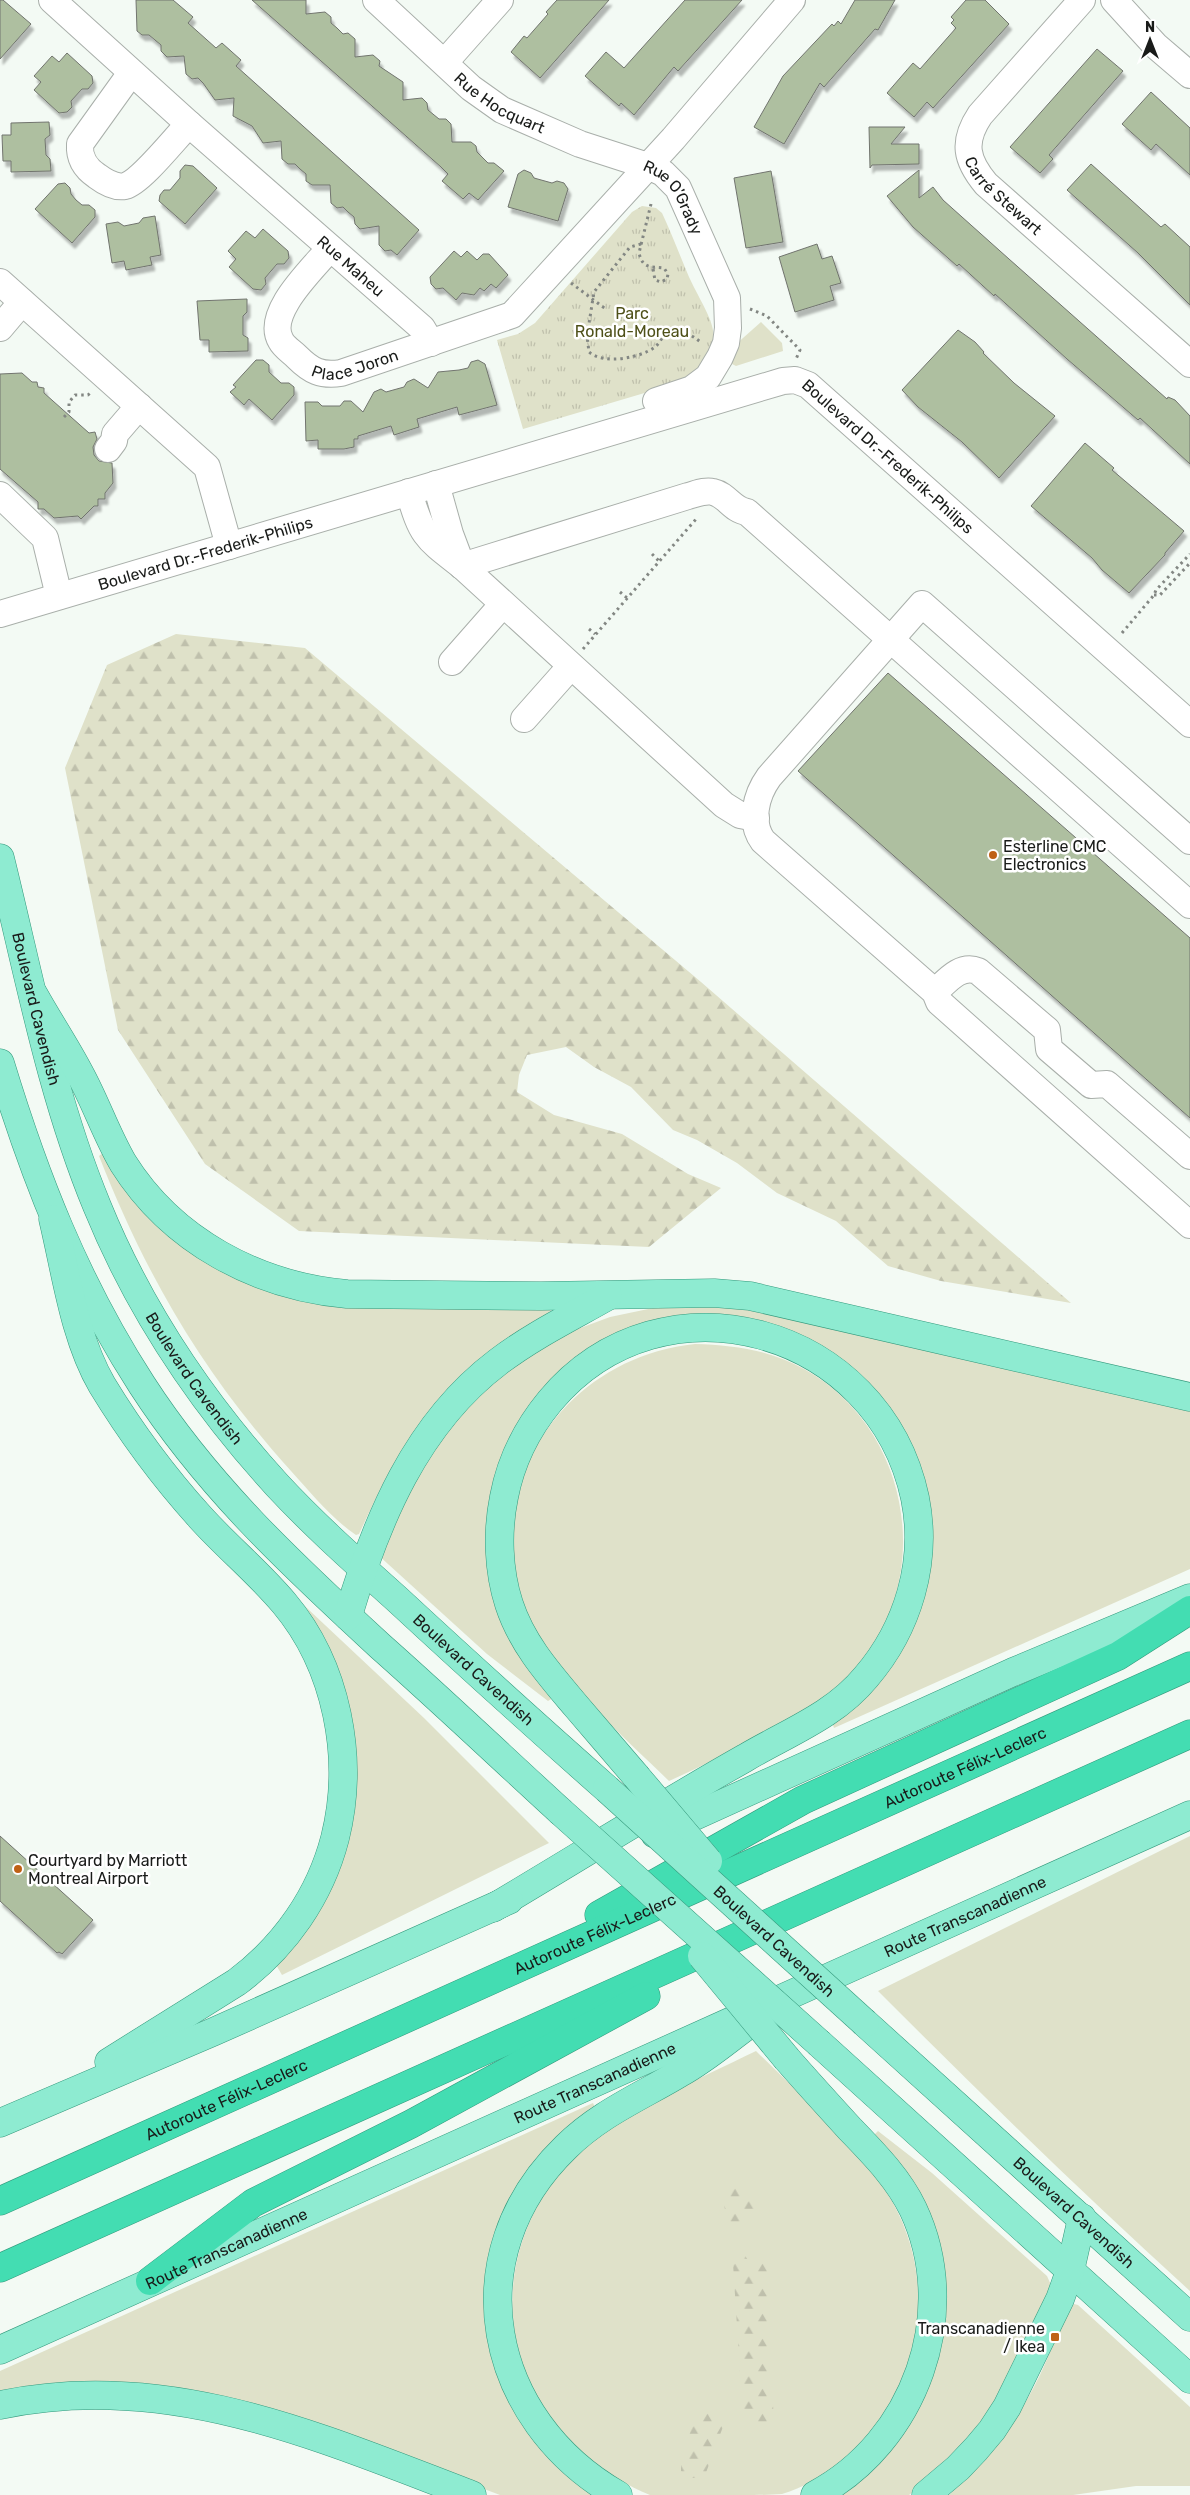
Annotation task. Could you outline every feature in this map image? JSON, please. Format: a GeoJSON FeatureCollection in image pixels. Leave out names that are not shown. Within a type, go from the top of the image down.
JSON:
{"type":"FeatureCollection","features":[{"type":"Feature","properties":{"kind":"highway"},"geometry":{"type":"LineString","coordinates":[[444,2002],[803,1800],[1118,1656],[1190,1610]]}},
{"type":"Feature","properties":{"kind":"highway","name":"Autoroute Félix-Leclerc"},"geometry":{"type":"LineString","coordinates":[[0,2201],[1190,1666]]}},
{"type":"Feature","properties":{"kind":"highway"},"geometry":{"type":"LineString","coordinates":[[0,2268],[1190,1734]]}},
{"type":"Feature","properties":{"kind":"highway"},"geometry":{"type":"LineString","coordinates":[[150,2281],[253,2203],[411,2124],[836,1893]]}},
{"type":"Feature","properties":{"kind":"main road","name":"Boulevard Cavendish"},"geometry":{"type":"LineString","coordinates":[[0,858],[48,1058],[77,1154],[111,1237],[154,1318],[212,1406],[254,1459],[311,1520],[362,1568],[1190,2317]]}},
{"type":"Feature","properties":{"kind":"main road"},"geometry":{"type":"LineString","coordinates":[[34,996],[81,1075],[111,1142],[140,1188],[172,1221],[228,1260],[275,1280],[332,1293],[610,1295],[714,1293],[750,1296],[1190,1397]]}},
{"type":"Feature","properties":{"kind":"main road"},"geometry":{"type":"LineString","coordinates":[[0,1062],[53,1219],[86,1356],[121,1414],[182,1498],[220,1539],[272,1590],[301,1626],[324,1672],[332,1694],[338,1717],[344,1772],[338,1826],[325,1866],[308,1904],[281,1942],[237,1982],[37,2107]]}},
{"type":"Feature","properties":{"kind":"main road"},"geometry":{"type":"LineString","coordinates":[[53,1219],[111,1335],[143,1386],[181,1440],[255,1528],[560,1811],[1190,2379]]}},
{"type":"Feature","properties":{"kind":"main road"},"geometry":{"type":"LineString","coordinates":[[348,1616],[371,1544],[413,1459],[436,1423],[451,1405],[483,1374],[504,1358],[610,1295]]}},
{"type":"Feature","properties":{"kind":"main road"},"geometry":{"type":"LineString","coordinates":[[493,1908],[748,1756],[830,1711],[865,1679],[895,1636],[914,1584],[920,1532],[917,1506],[906,1464],[884,1422],[868,1400],[850,1382],[810,1354],[769,1337],[722,1330],[672,1331],[624,1345],[579,1372],[540,1413],[515,1456],[507,1480],[500,1531],[500,1560],[504,1585],[520,1630],[546,1671],[636,1776],[786,1951]]}},
{"type":"Feature","properties":{"kind":"main road"},"geometry":{"type":"LineString","coordinates":[[0,2123],[221,2029],[493,1908],[1013,1672],[1190,1598]]}},
{"type":"Feature","properties":{"kind":"main road","name":"Route Transcanadienne"},"geometry":{"type":"LineString","coordinates":[[0,2350],[1190,1815]]}},
{"type":"Feature","properties":{"kind":"main road"},"geometry":{"type":"LineString","coordinates":[[644,1886],[787,2059],[874,2154],[902,2192],[921,2230],[927,2253],[933,2298],[931,2327],[916,2386],[903,2411],[882,2442],[842,2478],[815,2495]]}},
{"type":"Feature","properties":{"kind":"main road"},"geometry":{"type":"LineString","coordinates":[[618,2495],[596,2482],[552,2444],[530,2414],[508,2370],[501,2344],[498,2317],[498,2290],[507,2242],[526,2196],[538,2177],[583,2131],[616,2108],[682,2072],[792,1993]]}},
{"type":"Feature","properties":{"kind":"main road"},"geometry":{"type":"LineString","coordinates":[[926,2495],[958,2468],[992,2430],[1002,2415],[1046,2329],[1070,2271],[1082,2218]]}},
{"type":"Feature","properties":{"kind":"main road"},"geometry":{"type":"LineString","coordinates":[[0,2405],[43,2398],[99,2396],[160,2399],[216,2407],[306,2433],[472,2495]]}},
{"type":"Feature","properties":{"kind":"street","name":"Rue Maheu"},"geometry":{"type":"LineString","coordinates":[[52,0],[188,124],[422,328],[431,343]]}},
{"type":"Feature","properties":{"kind":"street","name":"Rue Hocquart"},"geometry":{"type":"LineString","coordinates":[[376,0],[471,88],[502,110],[580,144],[648,166]]}},
{"type":"Feature","properties":{"kind":"street"},"geometry":{"type":"LineString","coordinates":[[445,62],[500,0]]}},
{"type":"Feature","properties":{"kind":"street","name":"Rue O'Grady"},"geometry":{"type":"LineString","coordinates":[[654,401],[692,389],[708,377],[726,343],[729,317],[727,298],[682,195],[669,178],[648,166],[792,0]]}},
{"type":"Feature","properties":{"kind":"street","name":"Carré Stewart"},"geometry":{"type":"LineString","coordinates":[[1082,0],[980,115],[970,130],[968,149],[974,169],[986,184],[1190,364]]}},
{"type":"Feature","properties":{"kind":"street"},"geometry":{"type":"LineString","coordinates":[[1114,0],[1156,46],[1190,75]]}},
{"type":"Feature","properties":{"kind":"street"},"geometry":{"type":"LineString","coordinates":[[131,73],[80,144],[80,154],[91,172],[116,186],[126,186],[137,179],[188,124]]}},
{"type":"Feature","properties":{"kind":"street"},"geometry":{"type":"LineString","coordinates":[[431,343],[512,315],[648,166]]}},
{"type":"Feature","properties":{"kind":"street","name":"Place Joron"},"geometry":{"type":"LineString","coordinates":[[330,248],[286,302],[279,314],[277,329],[280,341],[309,368],[319,374],[341,373],[431,343]]}},
{"type":"Feature","properties":{"kind":"street"},"geometry":{"type":"LineString","coordinates":[[0,282],[207,467],[228,546]]}},
{"type":"Feature","properties":{"kind":"street"},"geometry":{"type":"LineString","coordinates":[[0,328],[22,302]]}},
{"type":"Feature","properties":{"kind":"street","name":"Boulevard Dr.-Frederik-Philips"},"geometry":{"type":"LineString","coordinates":[[0,614],[783,381],[802,382],[1190,724]]}},
{"type":"Feature","properties":{"kind":"street","name":"Boulevard Dr.-Frederik-Philips"},"geometry":{"type":"LineString","coordinates":[[409,492],[447,464],[654,401]]}},
{"type":"Feature","properties":{"kind":"street"},"geometry":{"type":"LineString","coordinates":[[108,449],[114,441],[115,434],[139,406]]}},
{"type":"Feature","properties":{"kind":"street"},"geometry":{"type":"LineString","coordinates":[[436,484],[450,534],[462,566]]}},
{"type":"Feature","properties":{"kind":"street"},"geometry":{"type":"LineString","coordinates":[[462,566],[688,496],[710,491],[718,494],[738,511],[747,512],[1190,905]]}},
{"type":"Feature","properties":{"kind":"street"},"geometry":{"type":"LineString","coordinates":[[409,492],[424,535],[462,566],[502,604],[575,660],[724,805],[740,816],[756,818]]}},
{"type":"Feature","properties":{"kind":"street"},"geometry":{"type":"LineString","coordinates":[[0,495],[45,538],[60,596]]}},
{"type":"Feature","properties":{"kind":"street"},"geometry":{"type":"LineString","coordinates":[[452,662],[502,604]]}},
{"type":"Feature","properties":{"kind":"street"},"geometry":{"type":"LineString","coordinates":[[1190,841],[922,604],[769,777],[760,791],[756,818],[758,834],[763,841],[935,992],[939,1002],[1190,1225]]}},
{"type":"Feature","properties":{"kind":"street"},"geometry":{"type":"LineString","coordinates":[[524,719],[575,660]]}},
{"type":"Feature","properties":{"kind":"street"},"geometry":{"type":"LineString","coordinates":[[935,992],[959,971],[972,969],[978,971],[1047,1030],[1049,1049],[1091,1085],[1107,1084],[1190,1156]]}},
{"type":"Feature","properties":{"kind":"path"},"geometry":{"type":"LineString","coordinates":[[651,204],[641,244],[640,258],[653,269],[655,280],[661,282],[667,279],[668,274],[664,268],[653,269]]}},
{"type":"Feature","properties":{"kind":"path"},"geometry":{"type":"LineString","coordinates":[[641,244],[630,247],[594,292],[587,344],[589,352],[594,356],[604,358],[624,358],[648,351],[657,346],[666,330],[675,329],[692,336],[705,345]]}},
{"type":"Feature","properties":{"kind":"path"},"geometry":{"type":"LineString","coordinates":[[568,281],[607,310]]}},
{"type":"Feature","properties":{"kind":"path"},"geometry":{"type":"LineString","coordinates":[[766,316],[800,350],[797,357]]}},
{"type":"Feature","properties":{"kind":"path"},"geometry":{"type":"LineString","coordinates":[[64,417],[69,412],[69,402],[75,395],[88,395]]}},
{"type":"Feature","properties":{"kind":"path"},"geometry":{"type":"LineString","coordinates":[[575,660],[595,634],[718,494]]}},
{"type":"Feature","properties":{"kind":"path"},"geometry":{"type":"LineString","coordinates":[[652,554],[659,561]]}},
{"type":"Feature","properties":{"kind":"path"},"geometry":{"type":"LineString","coordinates":[[1121,634],[1154,595],[1156,590],[1190,554]]}},
{"type":"Feature","properties":{"kind":"path"},"geometry":{"type":"LineString","coordinates":[[1154,595],[1160,595],[1190,563]]}},
{"type":"Feature","properties":{"kind":"path"},"geometry":{"type":"LineString","coordinates":[[620,592],[627,598]]}},
{"type":"Feature","properties":{"kind":"path"},"geometry":{"type":"LineString","coordinates":[[589,629],[595,634]]}},
{"type":"Feature","properties":{"kind":"green space","name":"Parc Ronald-Moreau"},"geometry":{"type":"Polygon","coordinates":[[[642,206],[656,208],[662,213],[666,221],[689,277],[710,320],[713,342],[709,354],[700,367],[685,381],[523,429],[497,340],[518,334],[535,323],[632,212],[642,206]]]}},
{"type":"Feature","properties":{"kind":"green space"},"geometry":{"type":"Polygon","coordinates":[[[761,322],[782,343],[783,351],[736,366],[728,362],[734,346],[761,322]]]}},
{"type":"Feature","properties":{"kind":"green space"},"geometry":{"type":"Polygon","coordinates":[[[176,634],[305,648],[701,982],[1071,1303],[941,1281],[888,1266],[836,1221],[777,1193],[737,1163],[697,1140],[673,1130],[631,1087],[594,1067],[566,1047],[527,1055],[519,1075],[517,1092],[554,1115],[622,1134],[688,1174],[721,1188],[649,1247],[299,1231],[205,1164],[118,1030],[65,768],[107,665],[176,634]]]}},
{"type":"Feature","properties":{"kind":"green space"},"geometry":{"type":"Polygon","coordinates":[[[104,1152],[241,1278],[551,1306],[550,1314],[487,1352],[439,1399],[408,1440],[395,1461],[359,1534],[356,1535],[330,1514],[291,1471],[260,1435],[204,1361],[157,1283],[137,1242],[99,1156],[104,1152]]]}},
{"type":"Feature","properties":{"kind":"green space"},"geometry":{"type":"Polygon","coordinates":[[[723,1304],[1190,1408],[1190,1569],[834,1728],[832,1722],[897,1652],[916,1465],[779,1331],[596,1348],[490,1516],[553,1698],[548,1701],[487,1654],[377,1554],[437,1439],[500,1374],[567,1333],[610,1317],[653,1308],[723,1304]]]}},
{"type":"Feature","properties":{"kind":"green space"},"geometry":{"type":"Polygon","coordinates":[[[695,1344],[737,1347],[778,1357],[804,1369],[841,1396],[870,1430],[890,1470],[901,1512],[902,1557],[894,1600],[876,1641],[848,1677],[821,1700],[801,1712],[732,1750],[669,1781],[594,1708],[576,1688],[545,1647],[533,1625],[516,1577],[512,1529],[520,1484],[539,1442],[567,1406],[603,1376],[646,1355],[695,1344]]]}},
{"type":"Feature","properties":{"kind":"green space"},"geometry":{"type":"Polygon","coordinates":[[[292,1594],[424,1718],[549,1843],[282,1975],[275,1963],[350,1814],[292,1594]]]}},
{"type":"Feature","properties":{"kind":"green space"},"geometry":{"type":"Polygon","coordinates":[[[1190,1836],[1190,2291],[1032,2143],[878,1991],[1190,1836]]]}},
{"type":"Feature","properties":{"kind":"green space"},"geometry":{"type":"Polygon","coordinates":[[[756,2051],[840,2136],[874,2175],[893,2203],[908,2237],[916,2273],[918,2308],[914,2344],[903,2378],[887,2410],[865,2439],[838,2464],[812,2482],[782,2494],[650,2495],[602,2469],[564,2435],[536,2395],[519,2351],[512,2304],[518,2255],[537,2208],[568,2163],[586,2146],[631,2114],[683,2086],[756,2051]]]}},
{"type":"Feature","properties":{"kind":"green space"},"geometry":{"type":"Polygon","coordinates":[[[593,2103],[596,2110],[494,2254],[530,2434],[562,2471],[595,2495],[500,2495],[323,2428],[0,2394],[0,2371],[593,2103]]]}},
{"type":"Feature","properties":{"kind":"green space"},"geometry":{"type":"Polygon","coordinates":[[[878,2131],[932,2173],[1047,2276],[1051,2285],[1054,2286],[987,2421],[909,2495],[837,2495],[942,2319],[873,2136],[878,2131]]]}},
{"type":"Feature","properties":{"kind":"green space"},"geometry":{"type":"Polygon","coordinates":[[[725,2185],[738,2187],[749,2193],[754,2203],[752,2216],[736,2229],[729,2230],[727,2226],[723,2195],[725,2185]]]}},
{"type":"Feature","properties":{"kind":"green space"},"geometry":{"type":"Polygon","coordinates":[[[738,2253],[743,2253],[748,2260],[763,2258],[768,2272],[766,2283],[771,2312],[771,2380],[774,2418],[771,2426],[750,2426],[743,2422],[733,2263],[734,2256],[738,2253]]]}},
{"type":"Feature","properties":{"kind":"green space"},"geometry":{"type":"Polygon","coordinates":[[[1074,2304],[1078,2305],[1190,2407],[1190,2486],[1136,2486],[1073,2495],[949,2495],[989,2454],[1020,2411],[1030,2395],[1059,2330],[1074,2304]]]}},
{"type":"Feature","properties":{"kind":"green space"},"geometry":{"type":"Polygon","coordinates":[[[708,2406],[721,2411],[724,2424],[704,2478],[688,2478],[681,2471],[687,2442],[697,2416],[708,2406]]]}},
{"type":"Feature","properties":{"kind":"building"},"geometry":{"type":"Polygon","coordinates":[[[0,0],[3,0],[31,24],[0,59],[0,0]]]}},
{"type":"Feature","properties":{"kind":"building"},"geometry":{"type":"Polygon","coordinates":[[[136,0],[173,0],[193,17],[188,23],[216,48],[222,43],[241,60],[236,66],[419,230],[397,255],[391,250],[385,251],[379,245],[379,226],[360,229],[355,224],[354,217],[343,207],[337,208],[331,203],[330,185],[312,185],[306,181],[306,174],[295,164],[288,164],[282,159],[281,141],[263,143],[252,126],[233,116],[234,98],[215,100],[198,78],[192,79],[186,74],[184,56],[167,57],[161,51],[161,45],[149,35],[142,35],[137,31],[136,0]]]}},
{"type":"Feature","properties":{"kind":"building"},"geometry":{"type":"Polygon","coordinates":[[[252,0],[306,0],[306,14],[325,12],[331,17],[331,23],[343,34],[348,33],[355,39],[355,57],[373,55],[380,61],[379,66],[403,82],[403,100],[422,98],[427,103],[428,110],[439,119],[446,119],[451,124],[452,142],[471,142],[476,146],[477,152],[488,163],[494,163],[504,171],[478,200],[469,193],[463,199],[442,181],[448,174],[441,167],[252,0]]]}},
{"type":"Feature","properties":{"kind":"building"},"geometry":{"type":"Polygon","coordinates":[[[557,0],[609,0],[540,78],[511,52],[524,36],[527,38],[548,14],[546,12],[557,0]]]}},
{"type":"Feature","properties":{"kind":"building"},"geometry":{"type":"Polygon","coordinates":[[[685,0],[742,0],[678,71],[674,67],[634,115],[621,103],[619,106],[585,76],[606,52],[624,68],[685,0]]]}},
{"type":"Feature","properties":{"kind":"building"},"geometry":{"type":"Polygon","coordinates":[[[855,0],[895,0],[878,30],[875,29],[824,87],[820,83],[784,144],[754,127],[783,76],[832,24],[834,26],[838,21],[841,24],[855,0]]]}},
{"type":"Feature","properties":{"kind":"building"},"geometry":{"type":"Polygon","coordinates":[[[966,0],[985,0],[1009,24],[933,108],[927,102],[914,117],[887,93],[913,63],[920,69],[956,28],[951,23],[954,20],[951,17],[966,0]]]}},
{"type":"Feature","properties":{"kind":"building"},"geometry":{"type":"Polygon","coordinates":[[[1097,49],[1123,71],[1049,155],[1053,159],[1040,173],[1010,147],[1097,49]]]}},
{"type":"Feature","properties":{"kind":"building"},"geometry":{"type":"Polygon","coordinates":[[[67,53],[92,76],[93,83],[88,89],[82,89],[71,101],[72,107],[67,112],[59,113],[34,90],[41,82],[34,76],[52,56],[59,62],[67,53]]]}},
{"type":"Feature","properties":{"kind":"building"},"geometry":{"type":"Polygon","coordinates":[[[1151,92],[1190,128],[1190,175],[1156,144],[1151,150],[1122,124],[1151,92]]]}},
{"type":"Feature","properties":{"kind":"building"},"geometry":{"type":"Polygon","coordinates":[[[49,122],[50,135],[45,139],[46,155],[50,159],[51,171],[11,172],[11,161],[3,161],[2,135],[11,135],[11,123],[49,122]]]}},
{"type":"Feature","properties":{"kind":"building"},"geometry":{"type":"Polygon","coordinates":[[[869,127],[905,127],[891,144],[919,144],[919,164],[872,165],[870,168],[869,127]]]}},
{"type":"Feature","properties":{"kind":"building"},"geometry":{"type":"Polygon","coordinates":[[[1091,164],[1161,227],[1165,224],[1190,247],[1190,305],[1138,253],[1067,190],[1091,164]]]}},
{"type":"Feature","properties":{"kind":"building"},"geometry":{"type":"Polygon","coordinates":[[[185,165],[193,166],[217,188],[185,224],[159,201],[160,195],[164,190],[170,190],[180,178],[180,171],[185,165]]]}},
{"type":"Feature","properties":{"kind":"building"},"geometry":{"type":"Polygon","coordinates":[[[524,170],[531,173],[534,178],[552,183],[557,181],[564,183],[568,189],[558,221],[508,207],[518,174],[524,170]]]}},
{"type":"Feature","properties":{"kind":"building"},"geometry":{"type":"Polygon","coordinates":[[[919,170],[919,198],[933,187],[943,200],[1009,259],[1167,399],[1168,397],[1175,400],[1190,416],[1190,464],[1140,418],[1138,420],[995,294],[994,296],[959,264],[957,266],[913,227],[887,196],[919,170]]]}},
{"type":"Feature","properties":{"kind":"building"},"geometry":{"type":"Polygon","coordinates":[[[771,171],[783,242],[746,248],[734,178],[771,171]]]}},
{"type":"Feature","properties":{"kind":"building"},"geometry":{"type":"Polygon","coordinates":[[[65,183],[76,200],[82,205],[89,205],[95,210],[95,217],[72,243],[35,209],[58,184],[65,183]]]}},
{"type":"Feature","properties":{"kind":"building"},"geometry":{"type":"Polygon","coordinates":[[[155,216],[161,255],[150,257],[152,265],[126,270],[124,261],[112,263],[106,224],[118,222],[124,226],[139,223],[143,218],[155,216]]]}},
{"type":"Feature","properties":{"kind":"building"},"geometry":{"type":"Polygon","coordinates":[[[263,229],[288,251],[289,258],[284,264],[277,264],[265,278],[266,284],[261,290],[253,289],[229,267],[236,259],[228,251],[246,231],[255,238],[263,229]]]}},
{"type":"Feature","properties":{"kind":"building"},"geometry":{"type":"Polygon","coordinates":[[[817,244],[822,259],[832,256],[841,283],[830,286],[834,300],[795,312],[779,257],[817,244]]]}},
{"type":"Feature","properties":{"kind":"building"},"geometry":{"type":"Polygon","coordinates":[[[454,251],[461,257],[467,251],[477,260],[483,254],[489,254],[508,275],[496,288],[491,284],[484,291],[480,288],[474,295],[462,293],[456,300],[443,288],[436,289],[431,284],[430,277],[454,251]]]}},
{"type":"Feature","properties":{"kind":"building"},"geometry":{"type":"Polygon","coordinates":[[[247,299],[247,312],[243,316],[243,335],[248,338],[248,351],[209,352],[209,340],[200,340],[197,301],[247,299]]]}},
{"type":"Feature","properties":{"kind":"building"},"geometry":{"type":"Polygon","coordinates":[[[958,330],[975,342],[983,353],[1014,383],[1055,416],[999,478],[962,442],[918,407],[902,390],[958,330]]]}},
{"type":"Feature","properties":{"kind":"building"},"geometry":{"type":"Polygon","coordinates":[[[256,360],[263,360],[269,365],[269,372],[281,383],[289,383],[294,387],[294,395],[272,420],[249,399],[244,405],[230,392],[236,387],[233,385],[256,360]]]}},
{"type":"Feature","properties":{"kind":"building"},"geometry":{"type":"Polygon","coordinates":[[[478,360],[485,364],[497,405],[459,415],[457,407],[417,419],[419,427],[394,435],[391,426],[358,436],[358,439],[354,439],[354,447],[344,449],[318,449],[318,440],[306,441],[305,402],[318,402],[322,406],[340,406],[344,401],[351,401],[363,412],[374,392],[381,389],[386,392],[404,387],[407,382],[414,379],[428,388],[438,372],[468,368],[471,362],[478,360]]]}},
{"type":"Feature","properties":{"kind":"building"},"geometry":{"type":"Polygon","coordinates":[[[22,373],[32,382],[37,382],[38,387],[44,388],[44,393],[89,433],[95,432],[97,439],[93,447],[94,455],[99,461],[112,463],[113,483],[105,493],[105,499],[98,499],[98,506],[94,506],[81,519],[78,516],[54,518],[44,509],[38,509],[38,502],[0,469],[0,374],[22,373]]]}},
{"type":"Feature","properties":{"kind":"building"},"geometry":{"type":"Polygon","coordinates":[[[1085,443],[1114,468],[1112,470],[1184,531],[1165,555],[1129,593],[1102,570],[1092,558],[1031,506],[1085,443]]]}},
{"type":"Feature","properties":{"kind":"building","name":"Esterline CMC Electronics"},"geometry":{"type":"Polygon","coordinates":[[[888,673],[1190,938],[1190,1118],[798,771],[888,673]]]}},
{"type":"Feature","properties":{"kind":"building","name":"Courtyard by Marriott Montreal Airport"},"geometry":{"type":"Polygon","coordinates":[[[0,1836],[93,1920],[62,1954],[57,1953],[0,1901],[0,1836]]]}},
{"type":"Feature","properties":{"kind":"place","name":"Esterline CMC Electronics"},"geometry":{"type":"Point","coordinates":[993,855]}},
{"type":"Feature","properties":{"kind":"place","name":"Courtyard by Marriott Montreal Airport"},"geometry":{"type":"Point","coordinates":[18,1869]}},
{"type":"Feature","properties":{"kind":"place","name":"Transcanadienne / Ikea"},"geometry":{"type":"Point","coordinates":[1055,2337]}}]}
